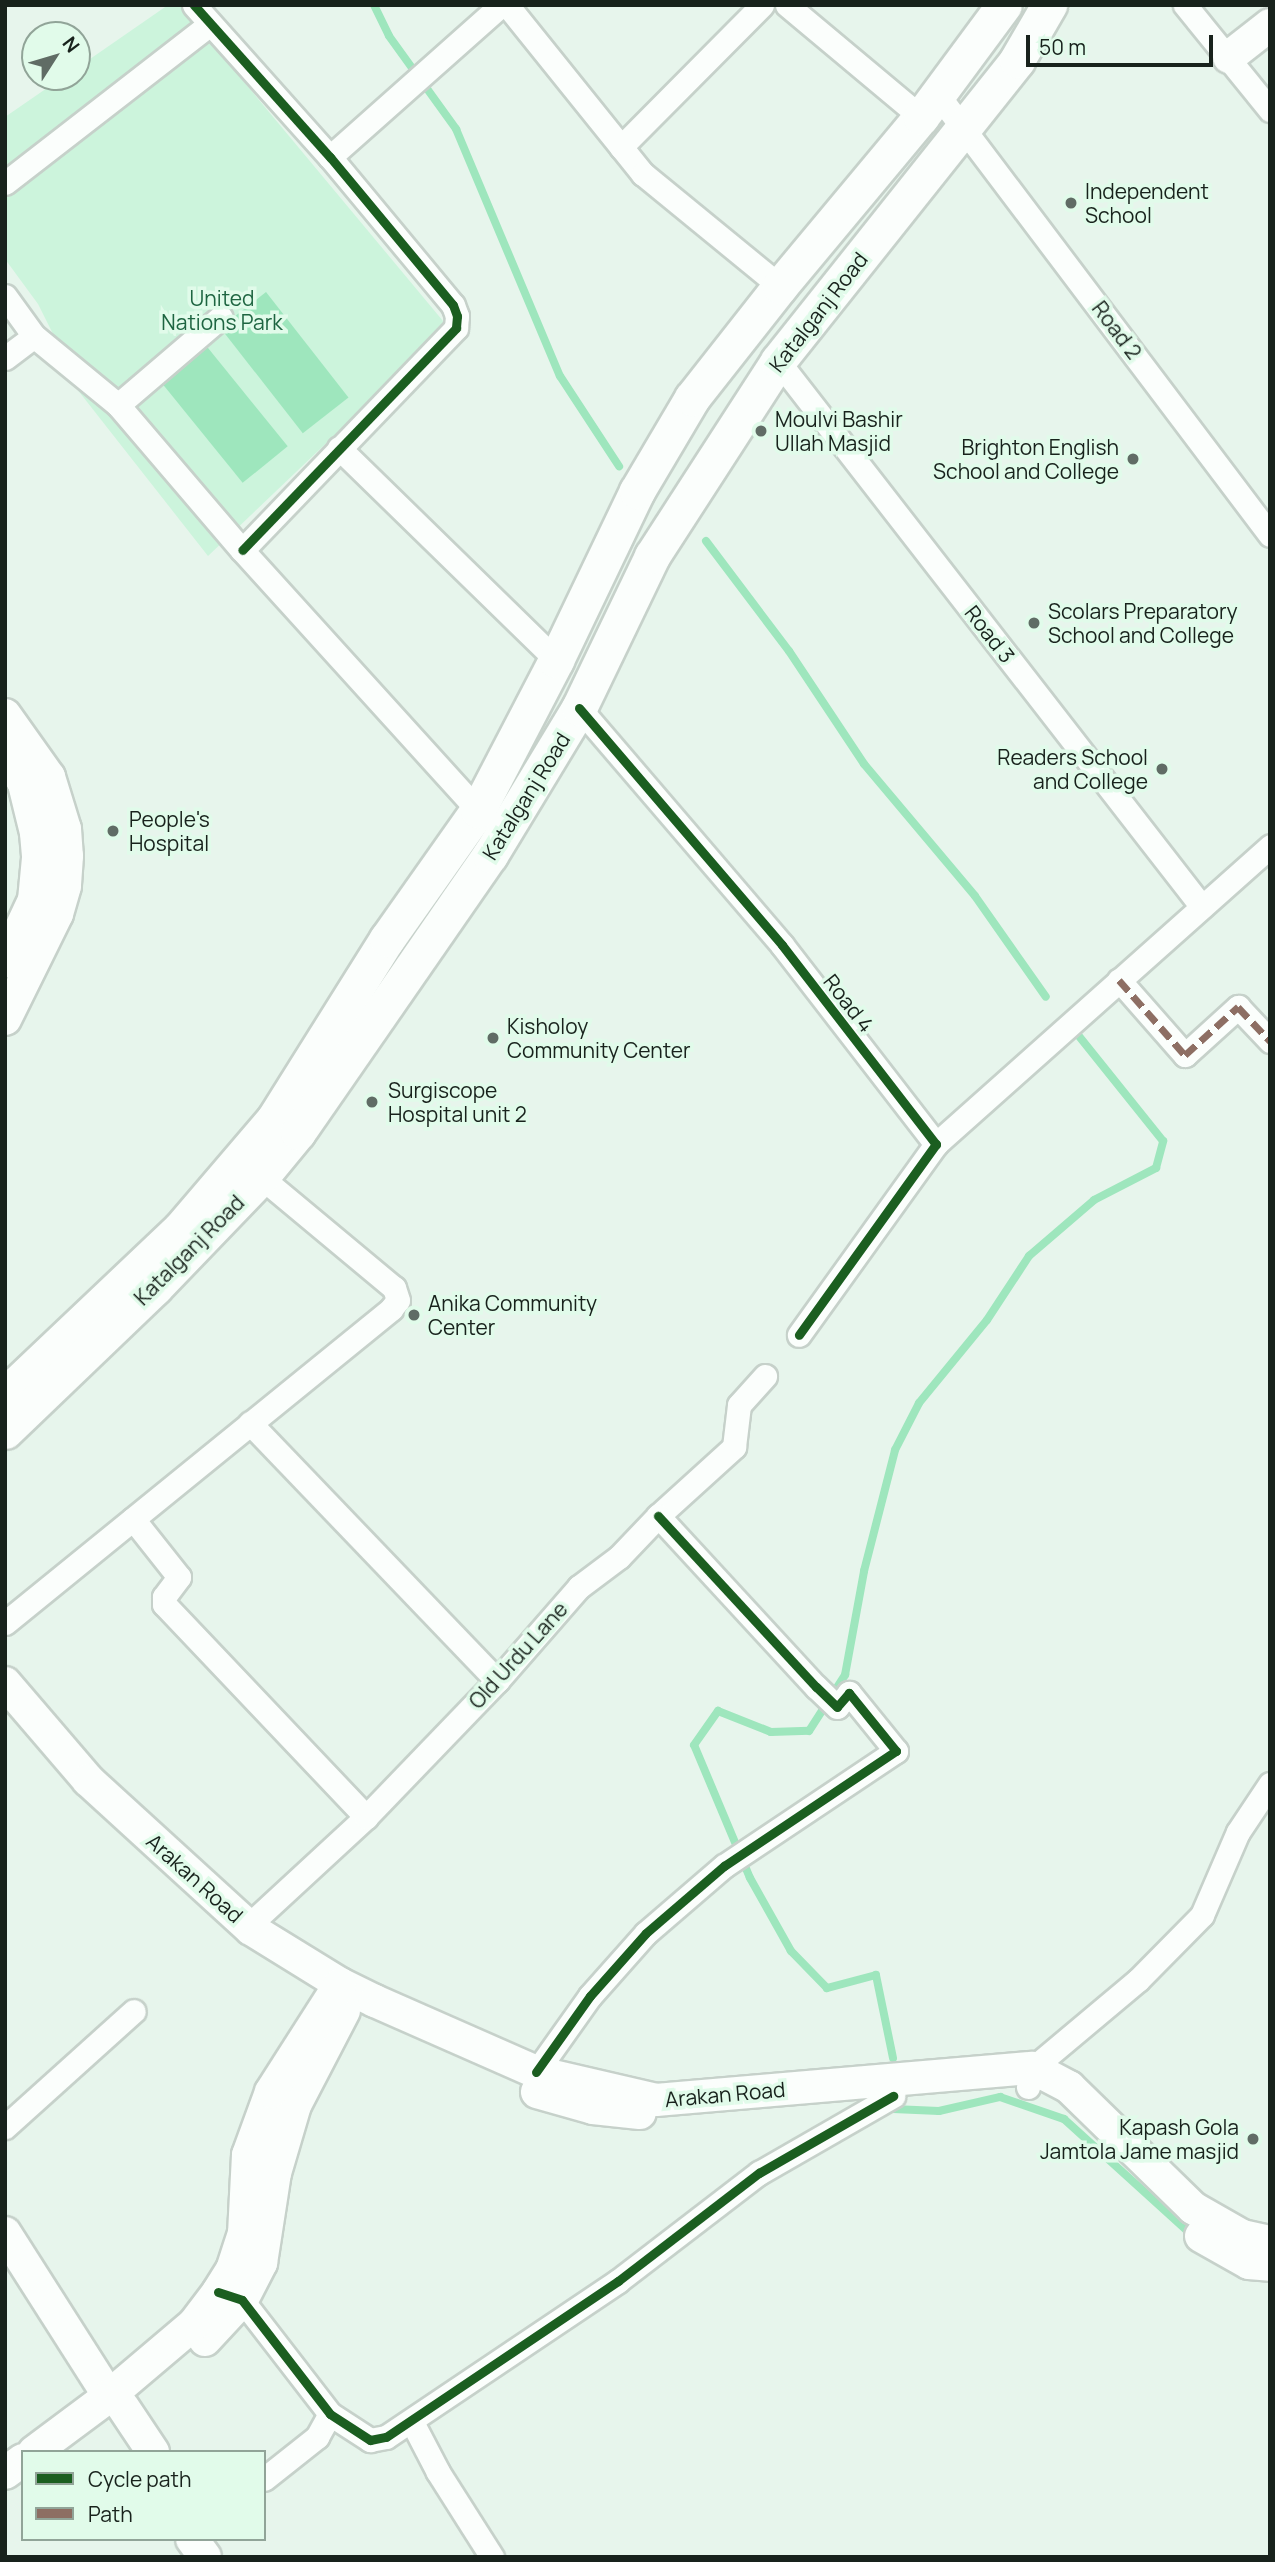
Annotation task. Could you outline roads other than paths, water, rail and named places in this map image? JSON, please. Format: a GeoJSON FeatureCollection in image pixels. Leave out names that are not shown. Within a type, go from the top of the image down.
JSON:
{"type":"FeatureCollection","features":[{"type":"Feature","properties":{"kind":"main road","name":"Katalganj Road"},"geometry":{"type":"LineString","coordinates":[[5,1395],[180,1229],[274,1119],[387,939],[478,810],[556,660],[637,491],[692,398],[780,286],[929,106],[1004,5]]}},
{"type":"Feature","properties":{"kind":"main road","name":"Katalganj Road"},"geometry":{"type":"LineString","coordinates":[[5,1432],[154,1288],[261,1177],[313,1110],[490,855],[579,708],[652,556],[778,361],[1017,61],[1049,5]]}},
{"type":"Feature","properties":{"kind":"main road"},"geometry":{"type":"LineString","coordinates":[[1229,57],[1270,25]]}},
{"type":"Feature","properties":{"kind":"main road"},"geometry":{"type":"LineString","coordinates":[[5,715],[49,777],[65,829],[67,856],[65,886],[57,914],[5,1018]]}},
{"type":"Feature","properties":{"kind":"main road"},"geometry":{"type":"LineString","coordinates":[[5,753],[24,784],[36,833],[38,858],[34,900],[5,962]]}},
{"type":"Feature","properties":{"kind":"main road","name":"Arakan Road"},"geometry":{"type":"LineString","coordinates":[[5,1683],[88,1780],[248,1926],[342,1997],[536,2072],[656,2100],[1030,2078]]}},
{"type":"Feature","properties":{"kind":"main road","name":"Arakan Road"},"geometry":{"type":"LineString","coordinates":[[5,1717],[76,1797],[232,1936],[342,1997],[541,2094],[593,2108],[648,2113],[887,2096],[1030,2078]]}},
{"type":"Feature","properties":{"kind":"main road"},"geometry":{"type":"LineString","coordinates":[[37,2450],[114,2406],[192,2352],[230,2296],[261,2263],[275,2173],[295,2105],[342,1997]]}},
{"type":"Feature","properties":{"kind":"main road"},"geometry":{"type":"LineString","coordinates":[[1030,2078],[1069,2087],[1193,2208],[1242,2236],[1270,2242]]}},
{"type":"Feature","properties":{"kind":"main road"},"geometry":{"type":"LineString","coordinates":[[1030,2078],[1198,2234],[1249,2263],[1270,2265]]}},
{"type":"Feature","properties":{"kind":"main road"},"geometry":{"type":"LineString","coordinates":[[5,2233],[114,2406],[151,2450]]}},
{"type":"Feature","properties":{"kind":"main road"},"geometry":{"type":"LineString","coordinates":[[63,2450],[114,2406]]}},
{"type":"Feature","properties":{"kind":"main road"},"geometry":{"type":"LineString","coordinates":[[114,2406],[130,2450]]}},
{"type":"Feature","properties":{"kind":"main road"},"geometry":{"type":"LineString","coordinates":[[5,2473],[21,2461]]}},
{"type":"Feature","properties":{"kind":"main road"},"geometry":{"type":"LineString","coordinates":[[5,2493],[21,2481]]}},
{"type":"Feature","properties":{"kind":"main road"},"geometry":{"type":"LineString","coordinates":[[193,2541],[205,2557]]}},
{"type":"Feature","properties":{"kind":"main road"},"geometry":{"type":"LineString","coordinates":[[214,2541],[225,2557]]}},
{"type":"Feature","properties":{"kind":"street"},"geometry":{"type":"LineString","coordinates":[[194,5],[209,25],[330,157],[453,305],[457,316],[456,328],[242,550]]}},
{"type":"Feature","properties":{"kind":"street"},"geometry":{"type":"LineString","coordinates":[[330,157],[501,5]]}},
{"type":"Feature","properties":{"kind":"street"},"geometry":{"type":"LineString","coordinates":[[507,5],[643,174],[780,286]]}},
{"type":"Feature","properties":{"kind":"street"},"geometry":{"type":"LineString","coordinates":[[621,147],[762,5]]}},
{"type":"Feature","properties":{"kind":"street","name":"Road 2"},"geometry":{"type":"LineString","coordinates":[[787,5],[929,106],[964,126],[1270,535]]}},
{"type":"Feature","properties":{"kind":"street"},"geometry":{"type":"LineString","coordinates":[[1185,5],[1270,110]]}},
{"type":"Feature","properties":{"kind":"street"},"geometry":{"type":"LineString","coordinates":[[5,183],[209,25]]}},
{"type":"Feature","properties":{"kind":"street"},"geometry":{"type":"LineString","coordinates":[[5,296],[34,336],[118,405],[242,550],[478,810]]}},
{"type":"Feature","properties":{"kind":"street"},"geometry":{"type":"LineString","coordinates":[[118,405],[221,317]]}},
{"type":"Feature","properties":{"kind":"street"},"geometry":{"type":"LineString","coordinates":[[5,358],[34,336]]}},
{"type":"Feature","properties":{"kind":"street","name":"Road 3"},"geometry":{"type":"LineString","coordinates":[[778,361],[1202,907]]}},
{"type":"Feature","properties":{"kind":"street"},"geometry":{"type":"LineString","coordinates":[[339,448],[556,660]]}},
{"type":"Feature","properties":{"kind":"street","name":"Road 4"},"geometry":{"type":"LineString","coordinates":[[579,708],[782,945],[936,1143]]}},
{"type":"Feature","properties":{"kind":"street"},"geometry":{"type":"LineString","coordinates":[[799,1335],[936,1143],[1270,846]]}},
{"type":"Feature","properties":{"kind":"street"},"geometry":{"type":"LineString","coordinates":[[1119,980],[1185,1055],[1238,1007],[1270,1041]]}},
{"type":"Feature","properties":{"kind":"street"},"geometry":{"type":"LineString","coordinates":[[5,1623],[398,1300],[394,1288],[261,1177]]}},
{"type":"Feature","properties":{"kind":"street","name":"Old Urdu Lane"},"geometry":{"type":"LineString","coordinates":[[248,1926],[366,1817],[497,1681],[579,1587],[619,1557],[658,1516],[734,1447],[739,1405],[765,1377]]}},
{"type":"Feature","properties":{"kind":"street"},"geometry":{"type":"LineString","coordinates":[[250,1423],[497,1681]]}},
{"type":"Feature","properties":{"kind":"street"},"geometry":{"type":"LineString","coordinates":[[536,2072],[590,1996],[646,1933],[724,1866],[896,1751],[849,1693],[837,1707],[816,1688],[658,1516]]}},
{"type":"Feature","properties":{"kind":"street"},"geometry":{"type":"LineString","coordinates":[[133,1519],[179,1577],[164,1597],[164,1604],[366,1817]]}},
{"type":"Feature","properties":{"kind":"street"},"geometry":{"type":"LineString","coordinates":[[1030,2078],[1138,1980],[1202,1915],[1238,1832],[1270,1784]]}},
{"type":"Feature","properties":{"kind":"street"},"geometry":{"type":"LineString","coordinates":[[5,2127],[134,2011]]}},
{"type":"Feature","properties":{"kind":"street"},"geometry":{"type":"LineString","coordinates":[[230,2296],[330,2414],[370,2440],[386,2437],[618,2281],[759,2173],[887,2096]]}},
{"type":"Feature","properties":{"kind":"street"},"geometry":{"type":"LineString","coordinates":[[266,2477],[317,2437],[330,2414]]}},
{"type":"Feature","properties":{"kind":"street"},"geometry":{"type":"LineString","coordinates":[[412,2422],[438,2472],[492,2557]]}},
{"type":"Feature","properties":{"kind":"waterway"},"geometry":{"type":"LineString","coordinates":[[374,5],[389,36],[456,129],[560,376],[619,466]]}},
{"type":"Feature","properties":{"kind":"waterway"},"geometry":{"type":"LineString","coordinates":[[706,541],[789,651],[864,764],[975,896],[1046,997]]}},
{"type":"Feature","properties":{"kind":"waterway"},"geometry":{"type":"LineString","coordinates":[[893,2058],[876,1975],[827,1988],[791,1951],[750,1878],[694,1745],[718,1711],[771,1732],[809,1731],[845,1675],[864,1571],[895,1450],[919,1403],[987,1320],[1029,1256],[1094,1200],[1156,1168],[1163,1141],[1075,1031]]}},
{"type":"Feature","properties":{"kind":"waterway"},"geometry":{"type":"LineString","coordinates":[[893,2103],[893,2109],[939,2111],[1000,2097],[1064,2119],[1194,2237]]}},
{"type":"Feature","properties":{"kind":"place","name":"Independent School"},"geometry":{"type":"Point","coordinates":[1071,203]}},
{"type":"Feature","properties":{"kind":"place","name":"Moulvi Bashir Ullah Masjid"},"geometry":{"type":"Point","coordinates":[761,431]}},
{"type":"Feature","properties":{"kind":"place","name":"Brighton English School and College"},"geometry":{"type":"Point","coordinates":[1133,459]}},
{"type":"Feature","properties":{"kind":"place","name":"Scolars Preparatory School and College"},"geometry":{"type":"Point","coordinates":[1034,623]}},
{"type":"Feature","properties":{"kind":"place","name":"Readers School and College"},"geometry":{"type":"Point","coordinates":[1162,769]}},
{"type":"Feature","properties":{"kind":"place","name":"People's Hospital"},"geometry":{"type":"Point","coordinates":[113,831]}},
{"type":"Feature","properties":{"kind":"place","name":"Kisholoy Community Center"},"geometry":{"type":"Point","coordinates":[493,1038]}},
{"type":"Feature","properties":{"kind":"place","name":"Surgiscope Hospital unit 2"},"geometry":{"type":"Point","coordinates":[372,1102]}},
{"type":"Feature","properties":{"kind":"place","name":"Anika Community Center"},"geometry":{"type":"Point","coordinates":[414,1315]}},
{"type":"Feature","properties":{"kind":"place","name":"Kapash Gola Jamtola Jame masjid"},"geometry":{"type":"Point","coordinates":[1253,2139]}},
{"type":"Feature","properties":{"kind":"park label","name":"United Nations Park"},"geometry":{"type":"Point","coordinates":[222,310]}}]}
